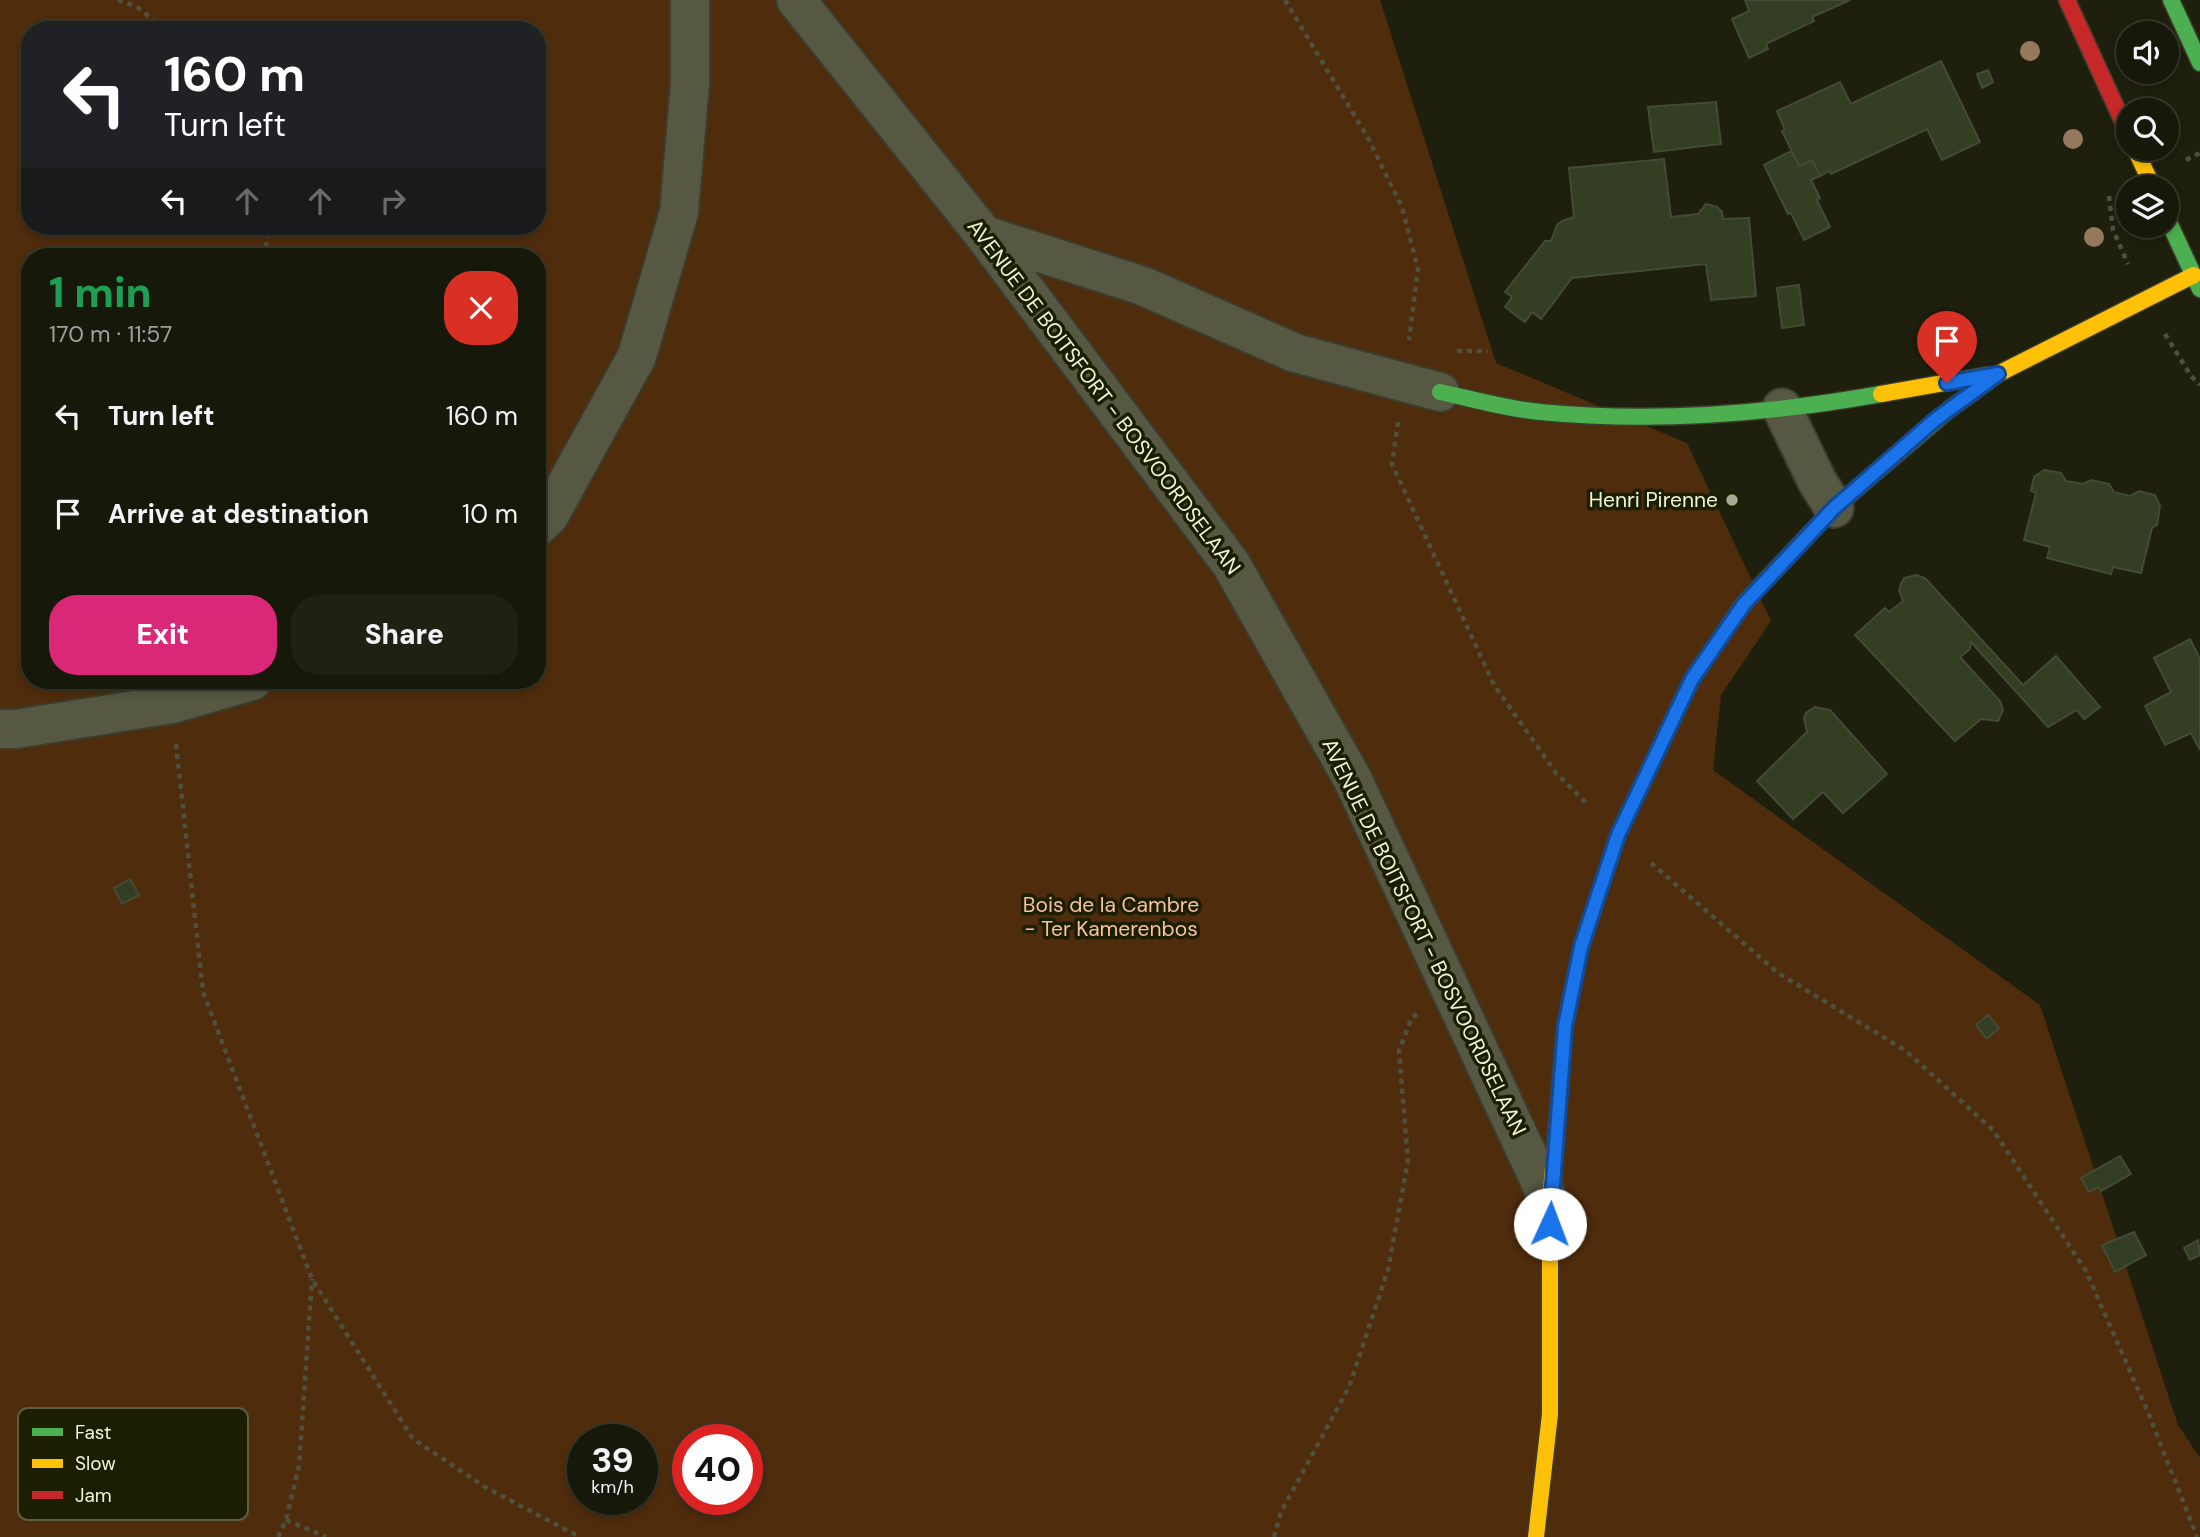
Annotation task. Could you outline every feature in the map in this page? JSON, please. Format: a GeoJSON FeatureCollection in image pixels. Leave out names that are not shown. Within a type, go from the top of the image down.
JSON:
{"type":"FeatureCollection","features":[{"type":"Feature","properties":{"kind":"street"},"geometry":{"type":"LineString","coordinates":[[546,519],[637,356],[679,212],[691,83],[690,0]]}},
{"type":"Feature","properties":{"kind":"street","name":"AVENUE DE BOITSFORT - BOSVOORDSELAAN"},"geometry":{"type":"LineString","coordinates":[[796,0],[984,235],[1231,564],[1353,780],[1550,1203],[1549,1413],[1536,1537]]}},
{"type":"Feature","properties":{"kind":"street"},"geometry":{"type":"LineString","coordinates":[[2067,0],[2116,107]]}},
{"type":"Feature","properties":{"kind":"street"},"geometry":{"type":"LineString","coordinates":[[2171,0],[2200,63]]}},
{"type":"Feature","properties":{"kind":"street"},"geometry":{"type":"LineString","coordinates":[[984,235],[1143,286],[1295,353],[1422,387],[1538,412],[1670,418],[1819,405],[1998,374]]}},
{"type":"Feature","properties":{"kind":"street"},"geometry":{"type":"LineString","coordinates":[[1550,1203],[1565,1026],[1581,947],[1618,835],[1692,679],[1744,604],[1834,508],[1936,419],[1998,374],[2146,299],[2198,279],[2177,238]]}},
{"type":"Feature","properties":{"kind":"street"},"geometry":{"type":"LineString","coordinates":[[1782,408],[1817,481],[1834,508]]}},
{"type":"Feature","properties":{"kind":"street"},"geometry":{"type":"LineString","coordinates":[[0,729],[16,730],[172,704],[225,689]]}},
{"type":"Feature","properties":{"kind":"path"},"geometry":{"type":"LineString","coordinates":[[118,0],[136,7],[154,21]]}},
{"type":"Feature","properties":{"kind":"path"},"geometry":{"type":"LineString","coordinates":[[1285,0],[1368,138],[1402,207],[1418,269],[1422,387],[1392,464],[1494,685],[1556,773],[1618,835],[1778,972],[1906,1051],[1993,1130],[2086,1271],[2150,1417],[2197,1537]]}},
{"type":"Feature","properties":{"kind":"path"},"geometry":{"type":"LineString","coordinates":[[2146,299],[2179,356],[2200,385]]}},
{"type":"Feature","properties":{"kind":"path"},"geometry":{"type":"LineString","coordinates":[[172,704],[203,992],[312,1279],[413,1439],[485,1488],[580,1537]]}},
{"type":"Feature","properties":{"kind":"path"},"geometry":{"type":"LineString","coordinates":[[1273,1537],[1282,1512],[1349,1387],[1388,1270],[1409,1161],[1399,1051],[1412,1017],[1454,994]]}},
{"type":"Feature","properties":{"kind":"path"},"geometry":{"type":"LineString","coordinates":[[278,1537],[286,1520],[299,1466],[312,1279]]}},
{"type":"Feature","properties":{"kind":"path"},"geometry":{"type":"LineString","coordinates":[[286,1520],[326,1537]]}},
{"type":"Feature","properties":{"kind":"green space","name":"Bois de la Cambre - Ter Kamerenbos"},"geometry":{"type":"Polygon","coordinates":[[[0,0],[1380,0],[1496,363],[1687,443],[1771,621],[1721,695],[1713,770],[2040,1005],[2178,1425],[2200,1458],[2200,1537],[0,1537],[0,0]]]}},
{"type":"Feature","properties":{"kind":"building"},"geometry":{"type":"Polygon","coordinates":[[[1745,0],[1850,0],[1812,17],[1814,21],[1766,44],[1768,49],[1749,58],[1732,19],[1749,11],[1745,0]]]}},
{"type":"Feature","properties":{"kind":"building"},"geometry":{"type":"Polygon","coordinates":[[[1941,61],[1980,142],[1942,160],[1927,129],[1831,174],[1829,171],[1820,176],[1812,160],[1799,166],[1782,131],[1785,130],[1777,111],[1840,82],[1851,104],[1941,61]]]}},
{"type":"Feature","properties":{"kind":"building"},"geometry":{"type":"Polygon","coordinates":[[[1988,70],[1993,82],[1982,88],[1977,74],[1988,70]]]}},
{"type":"Feature","properties":{"kind":"building"},"geometry":{"type":"Polygon","coordinates":[[[1716,102],[1721,144],[1654,152],[1648,107],[1716,102]]]}},
{"type":"Feature","properties":{"kind":"building"},"geometry":{"type":"Polygon","coordinates":[[[1791,151],[1799,166],[1812,160],[1820,176],[1811,180],[1830,227],[1804,240],[1764,165],[1791,151]]]}},
{"type":"Feature","properties":{"kind":"building"},"geometry":{"type":"Polygon","coordinates":[[[1664,159],[1671,217],[1698,214],[1706,204],[1717,207],[1722,212],[1723,219],[1749,218],[1756,296],[1711,300],[1706,264],[1572,278],[1541,319],[1532,312],[1525,322],[1505,307],[1512,297],[1505,292],[1545,241],[1551,241],[1557,225],[1574,217],[1569,168],[1664,159]]]}},
{"type":"Feature","properties":{"kind":"building"},"geometry":{"type":"Polygon","coordinates":[[[1799,285],[1804,325],[1782,328],[1777,288],[1799,285]]]}},
{"type":"Feature","properties":{"kind":"building"},"geometry":{"type":"Polygon","coordinates":[[[2044,470],[2061,473],[2066,481],[2083,484],[2091,480],[2109,484],[2114,492],[2130,496],[2139,491],[2155,495],[2160,506],[2157,525],[2152,528],[2141,573],[2113,567],[2111,574],[2047,558],[2050,547],[2024,540],[2036,493],[2031,491],[2034,477],[2044,470]]]}},
{"type":"Feature","properties":{"kind":"building"},"geometry":{"type":"Polygon","coordinates":[[[1916,575],[1925,578],[2023,685],[2056,656],[2100,707],[2084,719],[2077,710],[2048,727],[1971,642],[1970,649],[1960,657],[2000,701],[2003,710],[1998,721],[1981,719],[1955,741],[1855,635],[1885,608],[1889,612],[1903,601],[1899,590],[1904,578],[1916,575]]]}},
{"type":"Feature","properties":{"kind":"building"},"geometry":{"type":"Polygon","coordinates":[[[2190,639],[2200,659],[2200,750],[2191,733],[2165,745],[2145,706],[2171,692],[2154,658],[2190,639]]]}},
{"type":"Feature","properties":{"kind":"building"},"geometry":{"type":"Polygon","coordinates":[[[1815,707],[1830,710],[1887,774],[1843,813],[1823,792],[1793,819],[1757,781],[1807,732],[1804,718],[1806,713],[1815,707]]]}},
{"type":"Feature","properties":{"kind":"building"},"geometry":{"type":"Polygon","coordinates":[[[130,879],[139,895],[122,904],[114,888],[130,879]]]}},
{"type":"Feature","properties":{"kind":"building"},"geometry":{"type":"Polygon","coordinates":[[[1988,1015],[1999,1028],[1987,1039],[1976,1025],[1988,1015]]]}},
{"type":"Feature","properties":{"kind":"building"},"geometry":{"type":"Polygon","coordinates":[[[2120,1156],[2131,1174],[2101,1191],[2098,1187],[2089,1192],[2081,1178],[2120,1156]]]}},
{"type":"Feature","properties":{"kind":"building"},"geometry":{"type":"Polygon","coordinates":[[[2134,1232],[2146,1255],[2115,1272],[2102,1245],[2134,1232]]]}},
{"type":"Feature","properties":{"kind":"building"},"geometry":{"type":"Polygon","coordinates":[[[2198,1240],[2200,1255],[2190,1260],[2184,1248],[2198,1240]]]}},
{"type":"Feature","properties":{"kind":"traffic: fast"},"geometry":{"type":"LineString","coordinates":[[2171,0],[2200,63]]}},
{"type":"Feature","properties":{"kind":"traffic: fast"},"geometry":{"type":"LineString","coordinates":[[2176,238],[2200,289]]}},
{"type":"Feature","properties":{"kind":"traffic: fast"},"geometry":{"type":"LineString","coordinates":[[1440,392],[1528,411],[1625,417],[1711,415],[1796,407],[1881,394]]}},
{"type":"Feature","properties":{"kind":"traffic: fast"},"geometry":{"type":"LineString","coordinates":[[1576,973],[1581,947],[1618,835],[1692,679],[1743,604],[1834,508],[1951,408]]}},
{"type":"Feature","properties":{"kind":"traffic: slow"},"geometry":{"type":"LineString","coordinates":[[2141,161],[2147,175]]}},
{"type":"Feature","properties":{"kind":"traffic: slow"},"geometry":{"type":"LineString","coordinates":[[1951,408],[1998,374],[2194,275]]}},
{"type":"Feature","properties":{"kind":"traffic: slow"},"geometry":{"type":"LineString","coordinates":[[1881,394],[1989,375]]}},
{"type":"Feature","properties":{"kind":"traffic: slow"},"geometry":{"type":"LineString","coordinates":[[1536,1537],[1550,1414],[1550,1203],[1553,1167]]}},
{"type":"Feature","properties":{"kind":"traffic: jam"},"geometry":{"type":"LineString","coordinates":[[2067,0],[2116,107]]}},
{"type":"Feature","properties":{"kind":"traffic: jam"},"geometry":{"type":"LineString","coordinates":[[1553,1167],[1565,1026],[1576,973]]}},
{"type":"Feature","properties":{"kind":"place","name":"Henri Pirenne"},"geometry":{"type":"Point","coordinates":[1732,500]}},
{"type":"Feature","properties":{"kind":"route"},"geometry":{"type":"LineString","coordinates":[[1550,1224],[1565,1026],[1581,947],[1618,835],[1692,679],[1744,604],[1834,508],[1936,419],[1998,374],[1947,383]]}}]}
